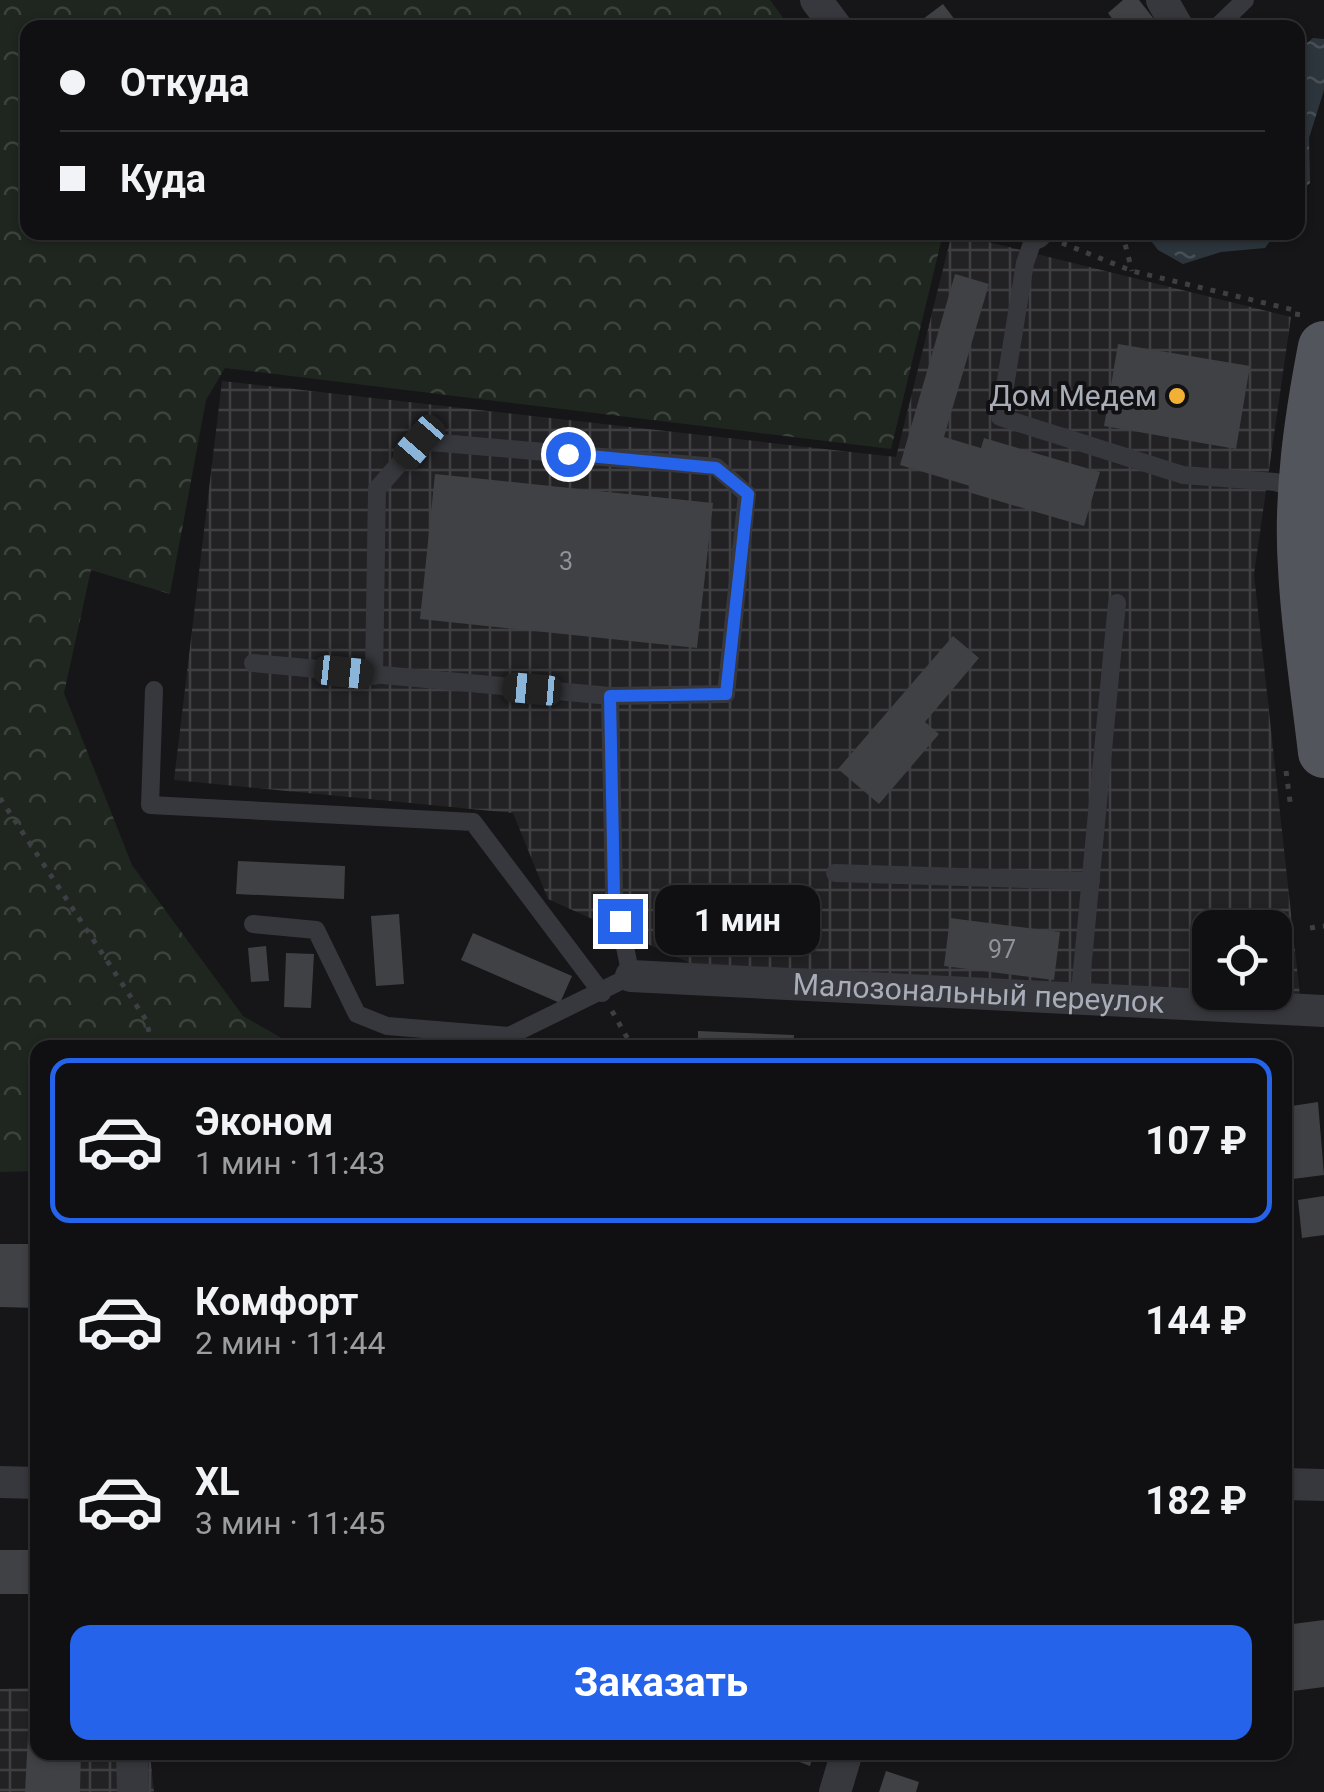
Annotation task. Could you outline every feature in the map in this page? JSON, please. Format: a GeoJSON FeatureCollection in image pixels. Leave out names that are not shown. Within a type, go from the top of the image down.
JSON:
{"type":"FeatureCollection","features":[{"type":"Feature","properties":{"kind":"main road"},"geometry":{"type":"LineString","coordinates":[[1324,347],[1312,410],[1304,567],[1324,752]]}},
{"type":"Feature","properties":{"kind":"street","name":"Малозональный переулок"},"geometry":{"type":"LineString","coordinates":[[630,976],[1324,1011]]}},
{"type":"Feature","properties":{"kind":"street"},"geometry":{"type":"LineString","coordinates":[[0,1482],[30,1483]]}},
{"type":"Feature","properties":{"kind":"street"},"geometry":{"type":"LineString","coordinates":[[1292,1484],[1324,1485]]}},
{"type":"Feature","properties":{"kind":"street"},"geometry":{"type":"LineString","coordinates":[[132,1760],[133,1792]]}},
{"type":"Feature","properties":{"kind":"street"},"geometry":{"type":"LineString","coordinates":[[836,1792],[846,1760]]}},
{"type":"Feature","properties":{"kind":"lane"},"geometry":{"type":"LineString","coordinates":[[1224,20],[1245,0]]}},
{"type":"Feature","properties":{"kind":"lane"},"geometry":{"type":"LineString","coordinates":[[1033,240],[1025,263],[1000,417],[1183,475],[1275,482],[1305,490]]}},
{"type":"Feature","properties":{"kind":"lane"},"geometry":{"type":"LineString","coordinates":[[254,663],[374,676],[610,696],[726,694],[748,494],[716,468],[419,442],[378,489],[374,676]]}},
{"type":"Feature","properties":{"kind":"lane"},"geometry":{"type":"LineString","coordinates":[[1082,999],[1118,603]]}},
{"type":"Feature","properties":{"kind":"lane"},"geometry":{"type":"LineString","coordinates":[[154,690],[150,805],[473,822],[602,993]]}},
{"type":"Feature","properties":{"kind":"lane"},"geometry":{"type":"LineString","coordinates":[[253,924],[316,930],[357,1014],[388,1026],[509,1036],[630,976],[614,894],[610,696]]}},
{"type":"Feature","properties":{"kind":"lane"},"geometry":{"type":"LineString","coordinates":[[836,873],[1091,882]]}},
{"type":"Feature","properties":{"kind":"path"},"geometry":{"type":"LineString","coordinates":[[1124,240],[1132,271]]}},
{"type":"Feature","properties":{"kind":"path"},"geometry":{"type":"LineString","coordinates":[[0,798],[146,1020],[151,1040]]}},
{"type":"Feature","properties":{"kind":"path"},"geometry":{"type":"LineString","coordinates":[[1310,928],[1324,926]]}},
{"type":"Feature","properties":{"kind":"path"},"geometry":{"type":"LineString","coordinates":[[602,993],[628,1040]]}},
{"type":"Feature","properties":{"kind":"shaded area"},"geometry":{"type":"Polygon","coordinates":[[[950,240],[980,240],[1291,317],[1254,574],[1291,910],[1192,910],[1192,990],[692,964],[548,899],[513,813],[174,780],[222,381],[896,457],[950,240]]]}},
{"type":"Feature","properties":{"kind":"shaded area"},"geometry":{"type":"Polygon","coordinates":[[[1292,923],[1300,996],[1292,995],[1292,923]]]}},
{"type":"Feature","properties":{"kind":"shaded area"},"geometry":{"type":"Polygon","coordinates":[[[30,1688],[30,1760],[151,1760],[154,1792],[0,1792],[0,1689],[30,1688]]]}},
{"type":"Feature","properties":{"kind":"green space"},"geometry":{"type":"Polygon","coordinates":[[[0,0],[770,0],[785,20],[20,20],[20,240],[942,240],[891,449],[225,368],[206,400],[170,594],[91,570],[64,693],[132,865],[243,1016],[285,1040],[30,1040],[30,1171],[0,1172],[0,0]]]}},
{"type":"Feature","properties":{"kind":"water"},"geometry":{"type":"Polygon","coordinates":[[[1313,38],[1324,39],[1324,90],[1309,138],[1310,183],[1305,188],[1305,44],[1313,38]]]}},
{"type":"Feature","properties":{"kind":"water"},"geometry":{"type":"Polygon","coordinates":[[[1150,240],[1271,240],[1265,248],[1221,252],[1183,264],[1158,250],[1150,240]]]}},
{"type":"Feature","properties":{"kind":"building"},"geometry":{"type":"Polygon","coordinates":[[[1123,0],[1139,0],[1155,20],[1113,20],[1108,13],[1123,0]]]}},
{"type":"Feature","properties":{"kind":"building"},"geometry":{"type":"Polygon","coordinates":[[[943,4],[955,20],[922,20],[943,4]]]}},
{"type":"Feature","properties":{"kind":"building"},"geometry":{"type":"Polygon","coordinates":[[[955,274],[989,284],[944,437],[981,448],[984,438],[1100,472],[1084,526],[968,492],[970,486],[900,465],[955,274]]]}},
{"type":"Feature","properties":{"kind":"building","name":"Дом Медем"},"geometry":{"type":"Polygon","coordinates":[[[1118,344],[1250,366],[1236,449],[1104,426],[1118,344]]]}},
{"type":"Feature","properties":{"kind":"building"},"geometry":{"type":"Polygon","coordinates":[[[435,474],[713,503],[697,648],[420,619],[435,474]]]}},
{"type":"Feature","properties":{"kind":"building"},"geometry":{"type":"Polygon","coordinates":[[[953,636],[979,658],[925,722],[939,734],[879,804],[838,769],[953,636]]]}},
{"type":"Feature","properties":{"kind":"building"},"geometry":{"type":"Polygon","coordinates":[[[238,861],[345,866],[344,899],[236,894],[238,861]]]}},
{"type":"Feature","properties":{"kind":"building"},"geometry":{"type":"Polygon","coordinates":[[[399,914],[404,984],[376,986],[371,916],[399,914]]]}},
{"type":"Feature","properties":{"kind":"building"},"geometry":{"type":"Polygon","coordinates":[[[950,918],[1060,932],[1054,980],[944,966],[950,918]]]}},
{"type":"Feature","properties":{"kind":"building"},"geometry":{"type":"Polygon","coordinates":[[[473,933],[572,976],[560,1003],[461,960],[473,933]]]}},
{"type":"Feature","properties":{"kind":"building"},"geometry":{"type":"Polygon","coordinates":[[[266,946],[269,981],[251,982],[248,948],[266,946]]]}},
{"type":"Feature","properties":{"kind":"building"},"geometry":{"type":"Polygon","coordinates":[[[286,953],[314,954],[311,1008],[284,1007],[286,953]]]}},
{"type":"Feature","properties":{"kind":"building"},"geometry":{"type":"Polygon","coordinates":[[[698,1031],[794,1035],[794,1040],[698,1040],[698,1031]]]}},
{"type":"Feature","properties":{"kind":"building"},"geometry":{"type":"Polygon","coordinates":[[[1318,1102],[1324,1175],[1292,1179],[1292,1106],[1318,1102]]]}},
{"type":"Feature","properties":{"kind":"building"},"geometry":{"type":"Polygon","coordinates":[[[1324,1196],[1324,1235],[1302,1238],[1298,1200],[1324,1196]]]}},
{"type":"Feature","properties":{"kind":"building"},"geometry":{"type":"Polygon","coordinates":[[[0,1244],[30,1244],[30,1308],[0,1307],[0,1244]]]}},
{"type":"Feature","properties":{"kind":"building"},"geometry":{"type":"Polygon","coordinates":[[[0,1550],[30,1550],[30,1594],[0,1594],[0,1550]]]}},
{"type":"Feature","properties":{"kind":"building"},"geometry":{"type":"Polygon","coordinates":[[[1324,1620],[1324,1687],[1293,1691],[1292,1624],[1324,1620]]]}},
{"type":"Feature","properties":{"kind":"building"},"geometry":{"type":"Polygon","coordinates":[[[30,1697],[30,1760],[81,1760],[80,1792],[25,1792],[30,1697]]]}},
{"type":"Feature","properties":{"kind":"building"},"geometry":{"type":"Polygon","coordinates":[[[886,1771],[919,1782],[916,1792],[879,1792],[886,1771]]]}},
{"type":"Feature","properties":{"kind":"place","name":"Дом Медем"},"geometry":{"type":"Point","coordinates":[1177,396]}},
{"type":"Feature","properties":{"kind":"route"},"geometry":{"type":"LineString","coordinates":[[568,454],[716,468],[748,494],[726,694],[610,696],[614,894],[620,921]]}}]}
